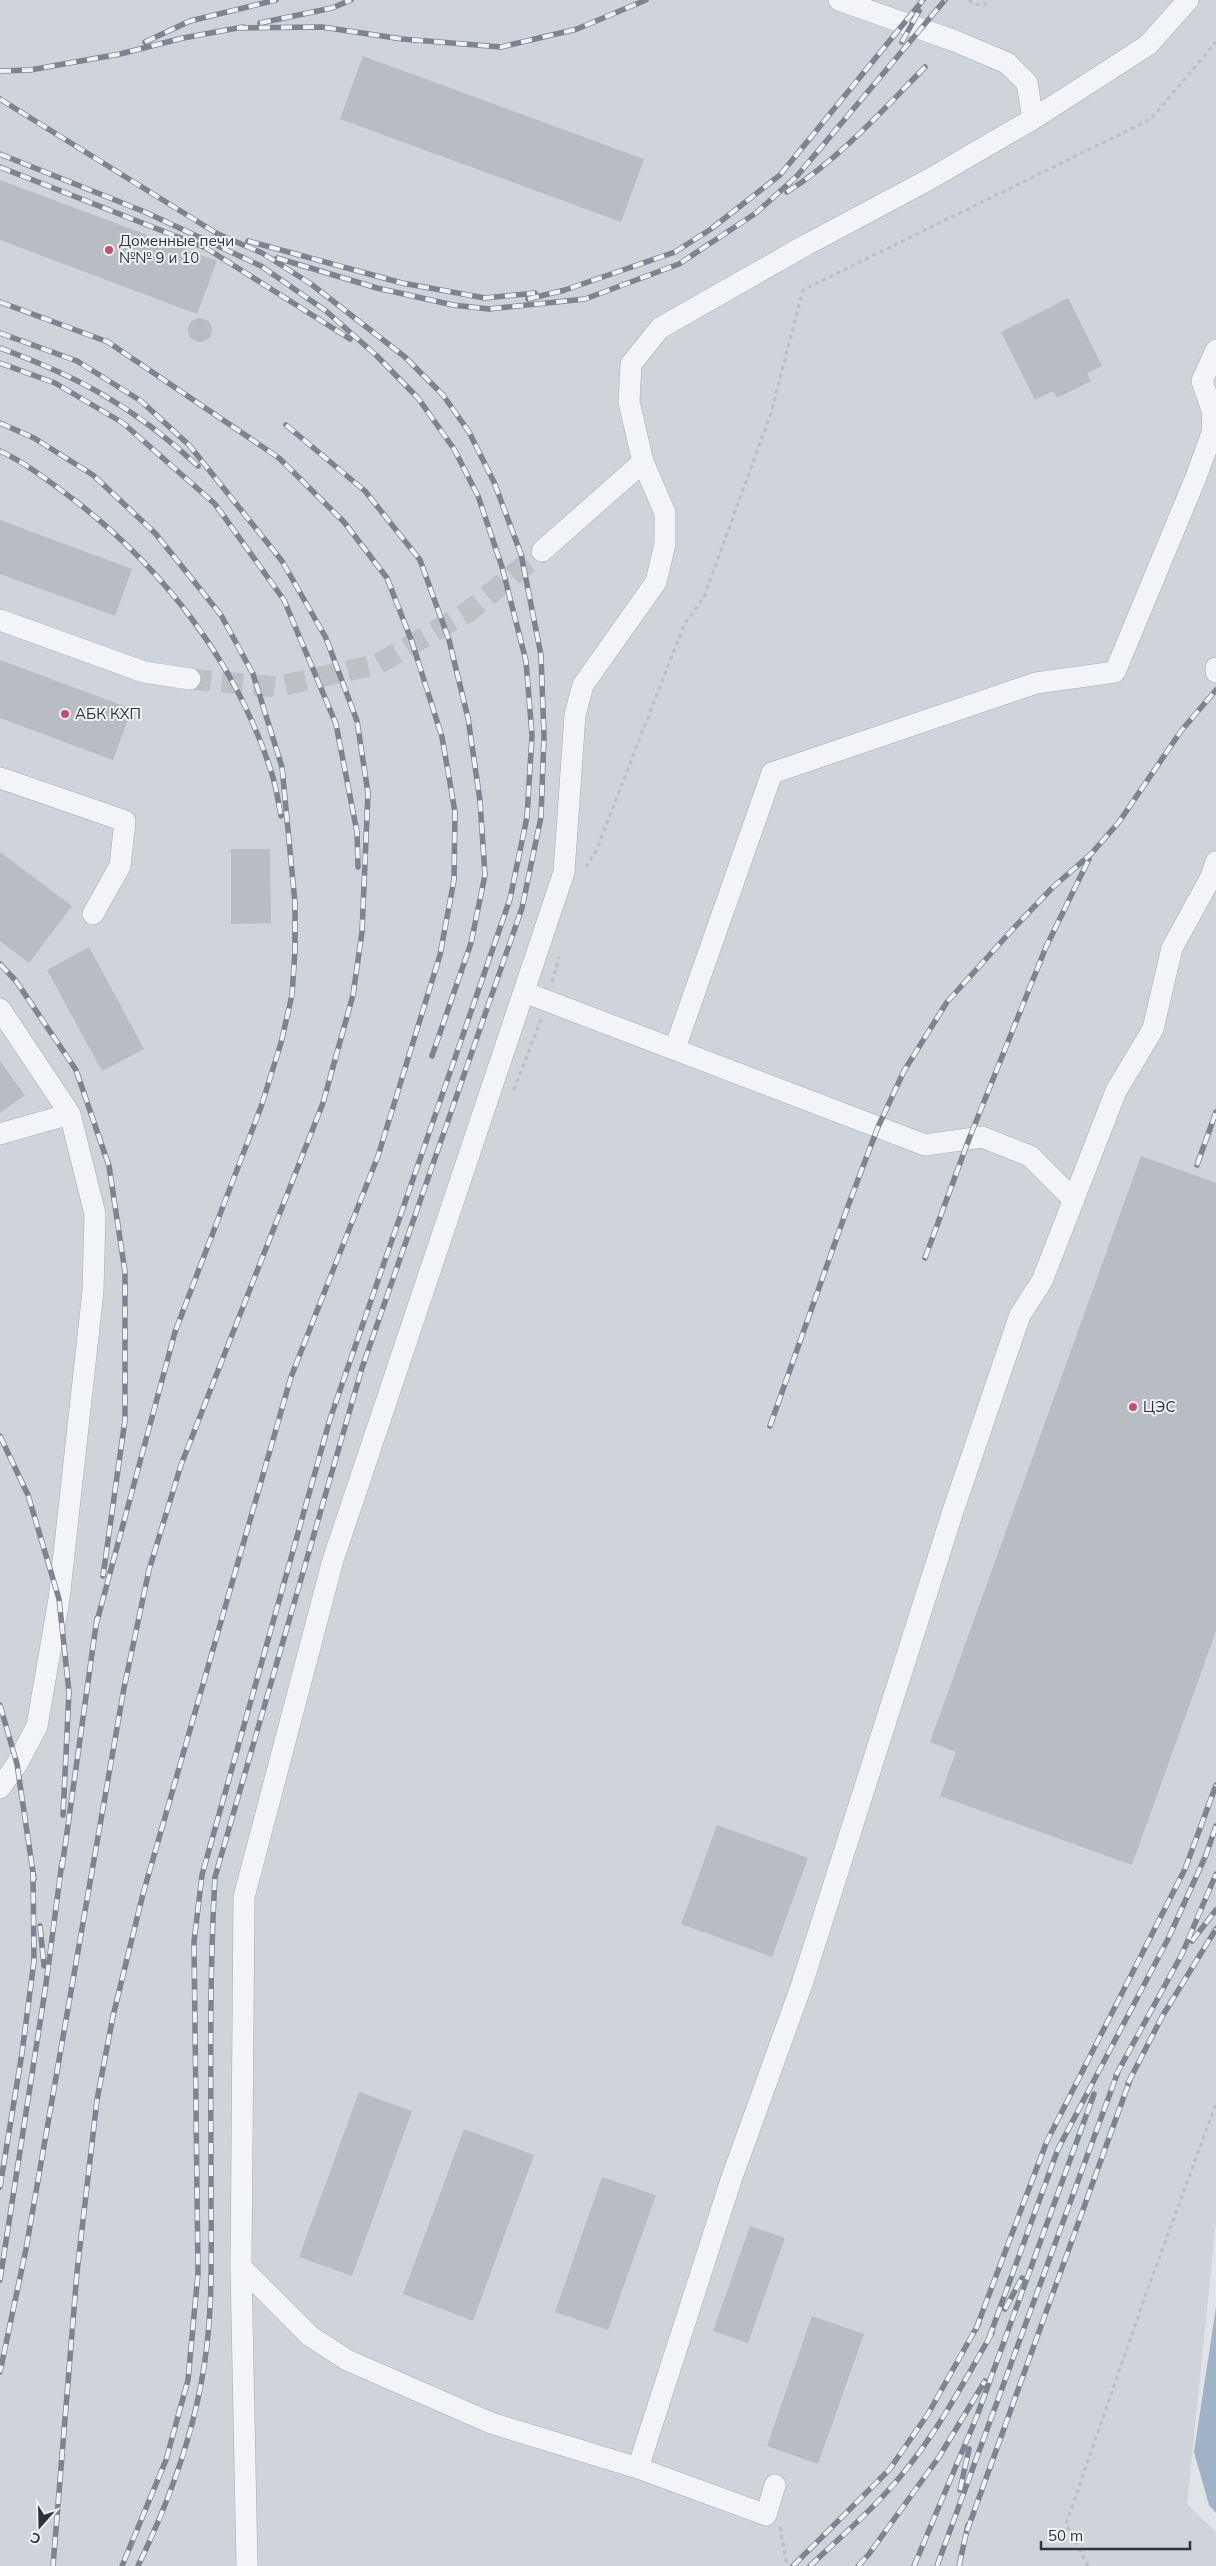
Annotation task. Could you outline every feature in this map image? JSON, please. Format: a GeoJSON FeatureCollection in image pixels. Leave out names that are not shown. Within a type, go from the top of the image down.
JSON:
{"type":"FeatureCollection","features":[{"type":"Feature","properties":{"kind":"lane"},"geometry":{"type":"LineString","coordinates":[[840,0],[955,41],[1007,62],[1027,82],[1033,119]]}},
{"type":"Feature","properties":{"kind":"lane"},"geometry":{"type":"LineString","coordinates":[[247,2566],[241,2267],[244,1897],[333,1560],[564,872],[575,715],[583,685],[656,582],[665,544],[665,513],[643,462],[630,402],[631,364],[660,328],[806,245],[928,180],[1033,119],[1148,45],[1188,0]]}},
{"type":"Feature","properties":{"kind":"lane"},"geometry":{"type":"LineString","coordinates":[[675,1048],[772,773],[1036,684],[1115,672],[1212,433],[1213,413],[1202,381],[1216,350]]}},
{"type":"Feature","properties":{"kind":"lane"},"geometry":{"type":"LineString","coordinates":[[542,551],[643,462]]}},
{"type":"Feature","properties":{"kind":"lane"},"geometry":{"type":"LineString","coordinates":[[0,620],[144,672],[190,679]]}},
{"type":"Feature","properties":{"kind":"lane"},"geometry":{"type":"LineString","coordinates":[[0,778],[125,821],[120,866],[93,914]]}},
{"type":"Feature","properties":{"kind":"lane"},"geometry":{"type":"LineString","coordinates":[[638,2468],[731,2180],[802,1984],[947,1530],[1020,1315],[1042,1281],[1116,1091],[1153,1029],[1172,948],[1211,877],[1216,862]]}},
{"type":"Feature","properties":{"kind":"lane"},"geometry":{"type":"LineString","coordinates":[[524,992],[675,1048],[925,1145],[982,1137],[1030,1156],[1074,1200]]}},
{"type":"Feature","properties":{"kind":"lane"},"geometry":{"type":"LineString","coordinates":[[0,1009],[70,1114],[95,1214],[93,1291],[59,1599],[37,1726],[17,1764],[0,1788]]}},
{"type":"Feature","properties":{"kind":"lane"},"geometry":{"type":"LineString","coordinates":[[0,1134],[70,1114]]}},
{"type":"Feature","properties":{"kind":"lane"},"geometry":{"type":"LineString","coordinates":[[241,2267],[310,2336],[347,2360],[491,2423],[638,2468],[766,2514],[775,2485]]}},
{"type":"Feature","properties":{"kind":"path"},"geometry":{"type":"LineString","coordinates":[[968,0],[974,4],[984,5],[990,0]]}},
{"type":"Feature","properties":{"kind":"path"},"geometry":{"type":"LineString","coordinates":[[581,875],[596,851],[684,625],[704,597],[771,413],[804,290],[1151,119],[1216,42]]}},
{"type":"Feature","properties":{"kind":"path"},"geometry":{"type":"LineString","coordinates":[[514,1092],[548,1000],[560,952]]}},
{"type":"Feature","properties":{"kind":"path"},"geometry":{"type":"LineString","coordinates":[[1088,2566],[1066,2524],[1148,2288],[1216,2104]]}},
{"type":"Feature","properties":{"kind":"path"},"geometry":{"type":"LineString","coordinates":[[766,2514],[778,2519],[788,2566]]}},
{"type":"Feature","properties":{"kind":"shaded area"},"geometry":{"type":"Polygon","coordinates":[[[0,0],[1216,0],[1216,2222],[1187,2504],[1216,2532],[1216,2566],[0,2566],[0,0]]]}},
{"type":"Feature","properties":{"kind":"water"},"geometry":{"type":"Polygon","coordinates":[[[1216,2307],[1216,2513],[1209,2505],[1194,2452],[1216,2307]]]}},
{"type":"Feature","properties":{"kind":"building"},"geometry":{"type":"Polygon","coordinates":[[[363,56],[644,159],[621,222],[340,119],[363,56]]]}},
{"type":"Feature","properties":{"kind":"building","name":"Доменные печи №№ 9 и 10"},"geometry":{"type":"Polygon","coordinates":[[[0,180],[217,261],[197,314],[0,240],[0,180]]]}},
{"type":"Feature","properties":{"kind":"building"},"geometry":{"type":"Polygon","coordinates":[[[1068,298],[1102,366],[1087,373],[1091,381],[1057,398],[1053,391],[1035,400],[1001,332],[1068,298]]]}},
{"type":"Feature","properties":{"kind":"building"},"geometry":{"type":"Polygon","coordinates":[[[200,318],[208,322],[212,330],[208,338],[200,342],[192,338],[188,330],[192,322],[200,318]]]}},
{"type":"Feature","properties":{"kind":"building"},"geometry":{"type":"Polygon","coordinates":[[[0,520],[132,569],[115,616],[0,574],[0,520]]]}},
{"type":"Feature","properties":{"kind":"building","name":"АБК КХП"},"geometry":{"type":"Polygon","coordinates":[[[0,660],[132,709],[113,760],[0,718],[0,660]]]}},
{"type":"Feature","properties":{"kind":"building"},"geometry":{"type":"Polygon","coordinates":[[[231,849],[270,849],[271,923],[231,924],[231,849]]]}},
{"type":"Feature","properties":{"kind":"building"},"geometry":{"type":"Polygon","coordinates":[[[0,852],[72,906],[29,963],[0,941],[0,852]]]}},
{"type":"Feature","properties":{"kind":"building"},"geometry":{"type":"Polygon","coordinates":[[[89,947],[144,1049],[102,1071],[47,970],[89,947]]]}},
{"type":"Feature","properties":{"kind":"building"},"geometry":{"type":"Polygon","coordinates":[[[0,1061],[25,1095],[0,1113],[0,1061]]]}},
{"type":"Feature","properties":{"kind":"building","name":"ЦЭС"},"geometry":{"type":"Polygon","coordinates":[[[1141,1156],[1216,1183],[1216,1631],[1132,1865],[940,1796],[956,1752],[930,1742],[1141,1156]]]}},
{"type":"Feature","properties":{"kind":"building"},"geometry":{"type":"Polygon","coordinates":[[[717,1825],[808,1858],[772,1957],[681,1924],[717,1825]]]}},
{"type":"Feature","properties":{"kind":"building"},"geometry":{"type":"Polygon","coordinates":[[[359,2092],[412,2111],[352,2276],[299,2257],[359,2092]]]}},
{"type":"Feature","properties":{"kind":"building"},"geometry":{"type":"Polygon","coordinates":[[[464,2129],[534,2155],[473,2321],[403,2294],[464,2129]]]}},
{"type":"Feature","properties":{"kind":"building"},"geometry":{"type":"Polygon","coordinates":[[[602,2177],[656,2195],[608,2330],[555,2312],[602,2177]]]}},
{"type":"Feature","properties":{"kind":"building"},"geometry":{"type":"Polygon","coordinates":[[[750,2226],[785,2238],[748,2343],[713,2331],[750,2226]]]}},
{"type":"Feature","properties":{"kind":"building"},"geometry":{"type":"Polygon","coordinates":[[[812,2316],[864,2334],[818,2464],[767,2446],[812,2316]]]}},
{"type":"Feature","properties":{"kind":"tunnel"},"geometry":{"type":"LineString","coordinates":[[190,679],[277,687],[378,664],[468,612],[542,551]]}},
{"type":"Feature","properties":{"kind":"railway"},"geometry":{"type":"LineString","coordinates":[[145,42],[190,21],[276,0]]}},
{"type":"Feature","properties":{"kind":"railway"},"geometry":{"type":"LineString","coordinates":[[260,23],[332,8],[351,0]]}},
{"type":"Feature","properties":{"kind":"railway"},"geometry":{"type":"LineString","coordinates":[[237,28],[322,27],[402,39],[501,47],[577,29],[646,0]]}},
{"type":"Feature","properties":{"kind":"railway"},"geometry":{"type":"LineString","coordinates":[[528,299],[565,290],[675,252],[711,229],[780,175],[923,0]]}},
{"type":"Feature","properties":{"kind":"railway"},"geometry":{"type":"LineString","coordinates":[[277,258],[377,288],[453,305],[489,309],[585,299],[679,264],[756,213],[797,176],[945,0]]}},
{"type":"Feature","properties":{"kind":"railway"},"geometry":{"type":"LineString","coordinates":[[902,42],[919,11]]}},
{"type":"Feature","properties":{"kind":"railway"},"geometry":{"type":"LineString","coordinates":[[0,71],[30,70],[120,54],[183,38],[243,27]]}},
{"type":"Feature","properties":{"kind":"railway"},"geometry":{"type":"LineString","coordinates":[[787,192],[842,150],[925,67]]}},
{"type":"Feature","properties":{"kind":"railway"},"geometry":{"type":"LineString","coordinates":[[0,99],[216,233],[262,253],[311,284],[405,357],[443,395],[469,432],[494,482],[521,554],[541,655],[544,736],[541,817],[522,908],[362,1368],[215,1877],[211,1993],[211,2261],[208,2335],[201,2384],[190,2431],[176,2477],[138,2566]]}},
{"type":"Feature","properties":{"kind":"railway"},"geometry":{"type":"LineString","coordinates":[[0,154],[145,212],[261,266],[326,311],[377,356],[418,398],[454,449],[478,496],[502,567],[526,661],[532,735],[527,817],[510,899],[330,1419],[202,1875],[194,1942],[198,2273],[188,2380],[166,2460],[122,2566]]}},
{"type":"Feature","properties":{"kind":"railway"},"geometry":{"type":"LineString","coordinates":[[0,167],[206,248],[350,339]]}},
{"type":"Feature","properties":{"kind":"railway"},"geometry":{"type":"LineString","coordinates":[[248,241],[402,283],[485,298],[535,293]]}},
{"type":"Feature","properties":{"kind":"railway"},"geometry":{"type":"LineString","coordinates":[[0,302],[108,342],[279,458],[344,522],[387,578],[412,642],[442,737],[455,812],[454,880],[440,955],[378,1156],[291,1377],[143,1894],[113,2016],[97,2100],[77,2272],[53,2566]]}},
{"type":"Feature","properties":{"kind":"railway"},"geometry":{"type":"LineString","coordinates":[[0,333],[77,361],[141,401],[189,445],[282,561],[326,638],[357,721],[368,793],[362,932],[353,995],[323,1103],[181,1465],[149,1570],[124,1688],[26,2249],[0,2372]]}},
{"type":"Feature","properties":{"kind":"railway"},"geometry":{"type":"LineString","coordinates":[[0,348],[56,371],[105,396],[152,427],[198,466]]}},
{"type":"Feature","properties":{"kind":"railway"},"geometry":{"type":"LineString","coordinates":[[0,363],[55,383],[123,423],[215,504],[284,600],[336,724],[357,832],[358,867]]}},
{"type":"Feature","properties":{"kind":"railway"},"geometry":{"type":"LineString","coordinates":[[0,423],[34,438],[93,475],[155,533],[221,615],[253,674],[282,767],[295,903],[295,950],[292,995],[281,1043],[261,1107],[175,1332],[96,1625]]}},
{"type":"Feature","properties":{"kind":"railway"},"geometry":{"type":"LineString","coordinates":[[286,425],[365,491],[420,560],[449,640],[468,718],[480,801],[485,875],[471,943],[432,1056]]}},
{"type":"Feature","properties":{"kind":"railway"},"geometry":{"type":"LineString","coordinates":[[0,451],[47,480],[106,526],[137,555],[193,620],[217,655],[238,692],[256,731],[273,776],[281,816]]}},
{"type":"Feature","properties":{"kind":"railway"},"geometry":{"type":"LineString","coordinates":[[770,1426],[848,1206],[878,1127],[904,1071],[947,1002],[1053,887],[1091,854],[1119,822],[1181,731],[1216,690]]}},
{"type":"Feature","properties":{"kind":"railway"},"geometry":{"type":"LineString","coordinates":[[925,1258],[969,1139],[1046,947],[1089,859]]}},
{"type":"Feature","properties":{"kind":"railway"},"geometry":{"type":"LineString","coordinates":[[0,964],[16,981],[76,1070],[109,1166],[125,1272],[125,1420],[103,1576]]}},
{"type":"Feature","properties":{"kind":"railway"},"geometry":{"type":"LineString","coordinates":[[1197,1165],[1216,1112]]}},
{"type":"Feature","properties":{"kind":"railway"},"geometry":{"type":"LineString","coordinates":[[0,1436],[28,1495],[59,1599],[69,1692],[63,1815]]}},
{"type":"Feature","properties":{"kind":"railway"},"geometry":{"type":"LineString","coordinates":[[62,1868],[97,1618]]}},
{"type":"Feature","properties":{"kind":"railway"},"geometry":{"type":"LineString","coordinates":[[0,1705],[17,1764],[34,1879]]}},
{"type":"Feature","properties":{"kind":"railway"},"geometry":{"type":"LineString","coordinates":[[976,2329],[1047,2141],[1185,1869],[1216,1785]]}},
{"type":"Feature","properties":{"kind":"railway"},"geometry":{"type":"LineString","coordinates":[[989,2338],[1058,2149],[1168,1939],[1206,1855],[1216,1826]]}},
{"type":"Feature","properties":{"kind":"railway"},"geometry":{"type":"LineString","coordinates":[[0,2280],[46,1984],[62,1862]]}},
{"type":"Feature","properties":{"kind":"railway"},"geometry":{"type":"LineString","coordinates":[[0,2187],[22,2053],[34,1961],[33,1872]]}},
{"type":"Feature","properties":{"kind":"railway"},"geometry":{"type":"LineString","coordinates":[[1116,2075],[1182,1954],[1216,1874]]}},
{"type":"Feature","properties":{"kind":"railway"},"geometry":{"type":"LineString","coordinates":[[1192,1941],[1216,1910]]}},
{"type":"Feature","properties":{"kind":"railway"},"geometry":{"type":"LineString","coordinates":[[40,1926],[44,1966]]}},
{"type":"Feature","properties":{"kind":"railway"},"geometry":{"type":"LineString","coordinates":[[1128,2083],[1163,2015],[1216,1929]]}},
{"type":"Feature","properties":{"kind":"railway"},"geometry":{"type":"LineString","coordinates":[[937,2566],[1119,2069]]}},
{"type":"Feature","properties":{"kind":"railway"},"geometry":{"type":"LineString","coordinates":[[967,2531],[1131,2077]]}},
{"type":"Feature","properties":{"kind":"railway"},"geometry":{"type":"LineString","coordinates":[[914,2566],[977,2416],[1094,2094]]}},
{"type":"Feature","properties":{"kind":"railway"},"geometry":{"type":"LineString","coordinates":[[1005,2309],[1022,2278]]}},
{"type":"Feature","properties":{"kind":"railway"},"geometry":{"type":"LineString","coordinates":[[793,2566],[889,2470],[928,2414],[979,2323]]}},
{"type":"Feature","properties":{"kind":"railway"},"geometry":{"type":"LineString","coordinates":[[810,2566],[875,2504],[915,2458],[943,2417],[992,2333]]}},
{"type":"Feature","properties":{"kind":"railway"},"geometry":{"type":"LineString","coordinates":[[858,2566],[869,2554],[939,2457],[985,2381]]}},
{"type":"Feature","properties":{"kind":"railway"},"geometry":{"type":"LineString","coordinates":[[960,2490],[969,2449]]}},
{"type":"Feature","properties":{"kind":"railway"},"geometry":{"type":"LineString","coordinates":[[959,2566],[968,2525]]}},
{"type":"Feature","properties":{"kind":"place","name":"Доменные печи №№ 9 и 10"},"geometry":{"type":"Point","coordinates":[109,250]}},
{"type":"Feature","properties":{"kind":"place","name":"АБК КХП"},"geometry":{"type":"Point","coordinates":[65,714]}},
{"type":"Feature","properties":{"kind":"place","name":"ЦЭС"},"geometry":{"type":"Point","coordinates":[1133,1407]}}]}
